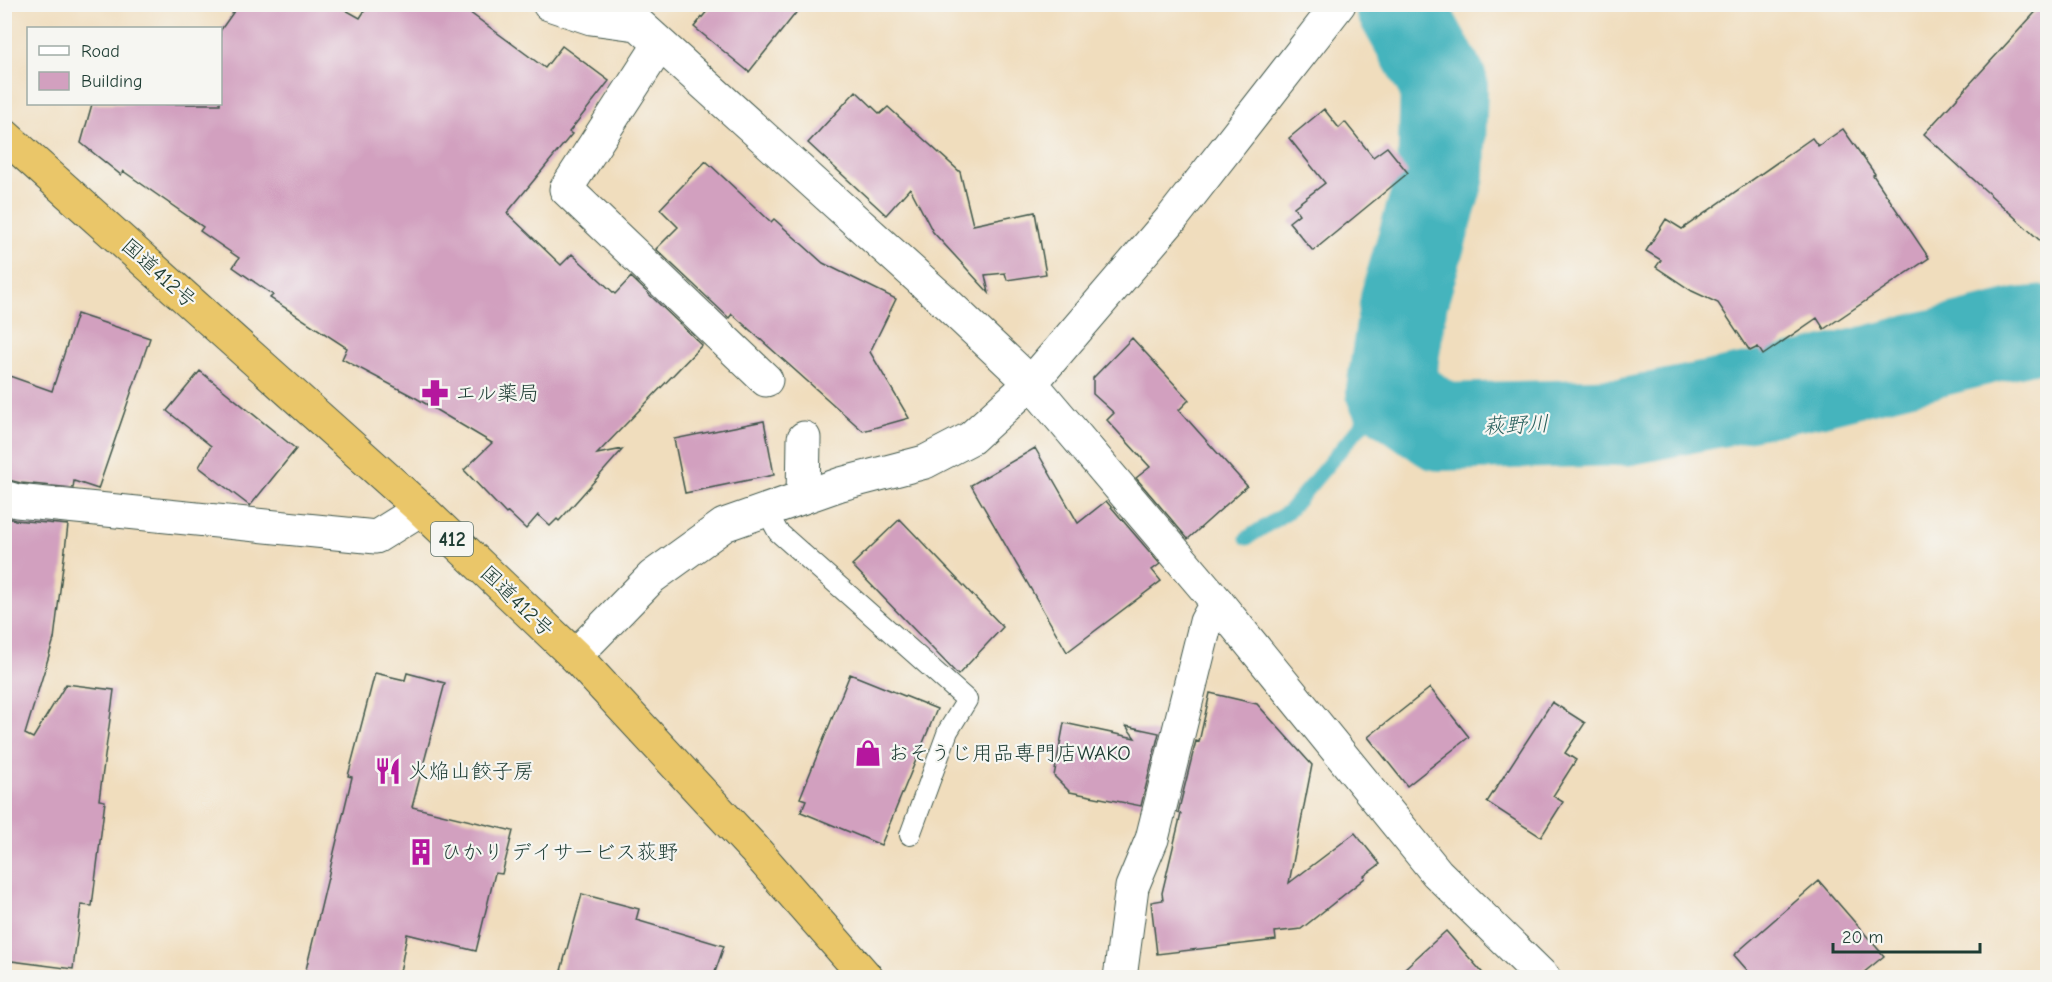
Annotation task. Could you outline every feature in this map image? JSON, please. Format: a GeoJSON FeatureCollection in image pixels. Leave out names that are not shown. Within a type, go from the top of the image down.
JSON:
{"type":"FeatureCollection","features":[{"type":"Feature","properties":{"kind":"highway","name":"国道412号"},"geometry":{"type":"LineString","coordinates":[[4,135],[421,509],[575,656],[754,849],[867,978]]}},
{"type":"Feature","properties":{"kind":"street"},"geometry":{"type":"LineString","coordinates":[[549,4],[591,18],[637,24],[940,298],[1030,383],[1217,602],[1437,873],[1544,978]]}},
{"type":"Feature","properties":{"kind":"street"},"geometry":{"type":"LineString","coordinates":[[575,656],[652,576],[724,525],[841,484],[925,462],[971,438],[1030,383],[1173,217],[1336,9]]}},
{"type":"Feature","properties":{"kind":"street"},"geometry":{"type":"LineString","coordinates":[[637,24],[566,189],[766,380]]}},
{"type":"Feature","properties":{"kind":"street"},"geometry":{"type":"LineString","coordinates":[[803,497],[804,438]]}},
{"type":"Feature","properties":{"kind":"street"},"geometry":{"type":"LineString","coordinates":[[4,497],[17,501],[376,537],[421,509]]}},
{"type":"Feature","properties":{"kind":"street"},"geometry":{"type":"LineString","coordinates":[[1120,978],[1132,887],[1152,839],[1206,622],[1217,602]]}},
{"type":"Feature","properties":{"kind":"lane"},"geometry":{"type":"LineString","coordinates":[[766,510],[778,532],[966,700],[948,732],[910,835]]}},
{"type":"Feature","properties":{"kind":"building"},"geometry":{"type":"Polygon","coordinates":[[[239,4],[335,4],[360,18],[369,4],[458,4],[545,68],[562,46],[609,81],[569,132],[572,134],[507,213],[561,265],[572,254],[615,294],[631,277],[702,345],[597,454],[623,449],[559,521],[557,519],[550,526],[538,515],[526,529],[508,512],[506,514],[464,470],[492,443],[416,398],[342,359],[347,348],[270,298],[273,295],[233,267],[239,258],[200,231],[203,227],[123,171],[121,175],[81,143],[92,105],[222,105],[222,28],[239,4]]]}},
{"type":"Feature","properties":{"kind":"building"},"geometry":{"type":"Polygon","coordinates":[[[713,4],[803,4],[749,72],[694,27],[713,4]]]}},
{"type":"Feature","properties":{"kind":"building"},"geometry":{"type":"Polygon","coordinates":[[[2043,4],[2048,4],[2048,248],[1924,134],[2043,4]]]}},
{"type":"Feature","properties":{"kind":"building"},"geometry":{"type":"Polygon","coordinates":[[[856,91],[880,114],[888,107],[960,172],[973,225],[1035,212],[1046,274],[1007,280],[1005,273],[985,275],[989,293],[933,232],[910,188],[886,215],[808,143],[856,91]]]}},
{"type":"Feature","properties":{"kind":"building"},"geometry":{"type":"Polygon","coordinates":[[[1324,109],[1339,128],[1345,122],[1373,157],[1387,147],[1408,173],[1313,251],[1289,222],[1299,214],[1294,207],[1325,183],[1289,138],[1324,109]]]}},
{"type":"Feature","properties":{"kind":"building"},"geometry":{"type":"Polygon","coordinates":[[[1843,129],[1929,258],[1824,329],[1817,318],[1763,355],[1758,347],[1750,351],[1718,303],[1692,291],[1656,267],[1661,260],[1646,251],[1666,219],[1682,229],[1812,138],[1818,146],[1843,129]]]}},
{"type":"Feature","properties":{"kind":"building"},"geometry":{"type":"Polygon","coordinates":[[[706,161],[771,222],[774,219],[823,263],[896,299],[870,352],[909,418],[863,431],[732,314],[729,318],[656,249],[678,227],[660,209],[706,161]]]}},
{"type":"Feature","properties":{"kind":"building"},"geometry":{"type":"Polygon","coordinates":[[[77,314],[150,338],[98,489],[74,481],[73,488],[4,479],[4,374],[52,391],[77,314]]]}},
{"type":"Feature","properties":{"kind":"building"},"geometry":{"type":"Polygon","coordinates":[[[1132,338],[1189,400],[1179,410],[1247,486],[1188,539],[1136,478],[1150,467],[1107,420],[1114,413],[1093,394],[1093,378],[1132,338]]]}},
{"type":"Feature","properties":{"kind":"building"},"geometry":{"type":"Polygon","coordinates":[[[200,371],[296,449],[250,506],[199,467],[211,446],[167,411],[200,371]]]}},
{"type":"Feature","properties":{"kind":"building"},"geometry":{"type":"Polygon","coordinates":[[[764,421],[774,475],[685,493],[674,439],[764,421]]]}},
{"type":"Feature","properties":{"kind":"building"},"geometry":{"type":"Polygon","coordinates":[[[1035,448],[1078,523],[1106,501],[1160,564],[1152,570],[1161,581],[1067,652],[971,485],[1035,448]]]}},
{"type":"Feature","properties":{"kind":"building"},"geometry":{"type":"Polygon","coordinates":[[[4,517],[68,525],[54,639],[25,734],[33,738],[66,684],[114,690],[99,800],[105,801],[92,906],[81,905],[73,969],[4,960],[4,517]]]}},
{"type":"Feature","properties":{"kind":"building"},"geometry":{"type":"Polygon","coordinates":[[[900,519],[1003,627],[958,675],[852,565],[900,519]]]}},
{"type":"Feature","properties":{"kind":"building"},"geometry":{"type":"Polygon","coordinates":[[[375,673],[405,680],[407,673],[445,683],[412,807],[513,831],[502,874],[495,873],[476,951],[407,934],[399,978],[304,978],[352,777],[348,776],[375,673]]]}},
{"type":"Feature","properties":{"kind":"building","name":"おそうじ用品専門店WAKO"},"geometry":{"type":"Polygon","coordinates":[[[850,674],[937,709],[881,845],[801,812],[806,800],[800,798],[850,674]]]}},
{"type":"Feature","properties":{"kind":"building"},"geometry":{"type":"Polygon","coordinates":[[[1430,688],[1469,737],[1407,786],[1368,737],[1430,688]]]}},
{"type":"Feature","properties":{"kind":"building"},"geometry":{"type":"Polygon","coordinates":[[[1210,693],[1257,704],[1312,765],[1289,883],[1355,833],[1380,864],[1301,929],[1275,932],[1276,940],[1157,954],[1151,902],[1163,900],[1162,893],[1181,814],[1178,813],[1196,741],[1199,742],[1210,693]]]}},
{"type":"Feature","properties":{"kind":"building"},"geometry":{"type":"Polygon","coordinates":[[[1552,702],[1585,723],[1565,753],[1576,760],[1553,796],[1563,802],[1541,837],[1487,802],[1552,702]]]}},
{"type":"Feature","properties":{"kind":"building"},"geometry":{"type":"Polygon","coordinates":[[[1064,723],[1135,738],[1126,726],[1159,733],[1141,806],[1070,792],[1054,776],[1064,723]]]}},
{"type":"Feature","properties":{"kind":"building"},"geometry":{"type":"Polygon","coordinates":[[[1819,881],[1884,956],[1857,978],[1754,978],[1734,955],[1819,881]]]}},
{"type":"Feature","properties":{"kind":"building"},"geometry":{"type":"Polygon","coordinates":[[[582,894],[639,909],[636,920],[724,946],[713,978],[559,978],[582,894]]]}},
{"type":"Feature","properties":{"kind":"building"},"geometry":{"type":"Polygon","coordinates":[[[1446,931],[1487,978],[1394,978],[1446,931]]]}},
{"type":"Feature","properties":{"kind":"waterway","name":"萩野川"},"geometry":{"type":"LineString","coordinates":[[1399,4],[1444,85],[1441,174],[1404,300],[1390,391],[1441,427],[1625,422],[1812,384],[2024,331],[2048,329]]}},
{"type":"Feature","properties":{"kind":"waterway"},"geometry":{"type":"LineString","coordinates":[[1247,538],[1289,511],[1390,391]]}},
{"type":"Feature","properties":{"kind":"place","name":"エル薬局"},"geometry":{"type":"Point","coordinates":[435,393]}},
{"type":"Feature","properties":{"kind":"place","name":"おそうじ用品専門店WAKO"},"geometry":{"type":"Point","coordinates":[868,753]}},
{"type":"Feature","properties":{"kind":"place","name":"火焔山餃子房"},"geometry":{"type":"Point","coordinates":[388,771]}},
{"type":"Feature","properties":{"kind":"place","name":"ひかり デイサービス荻野"},"geometry":{"type":"Point","coordinates":[421,852]}}]}
